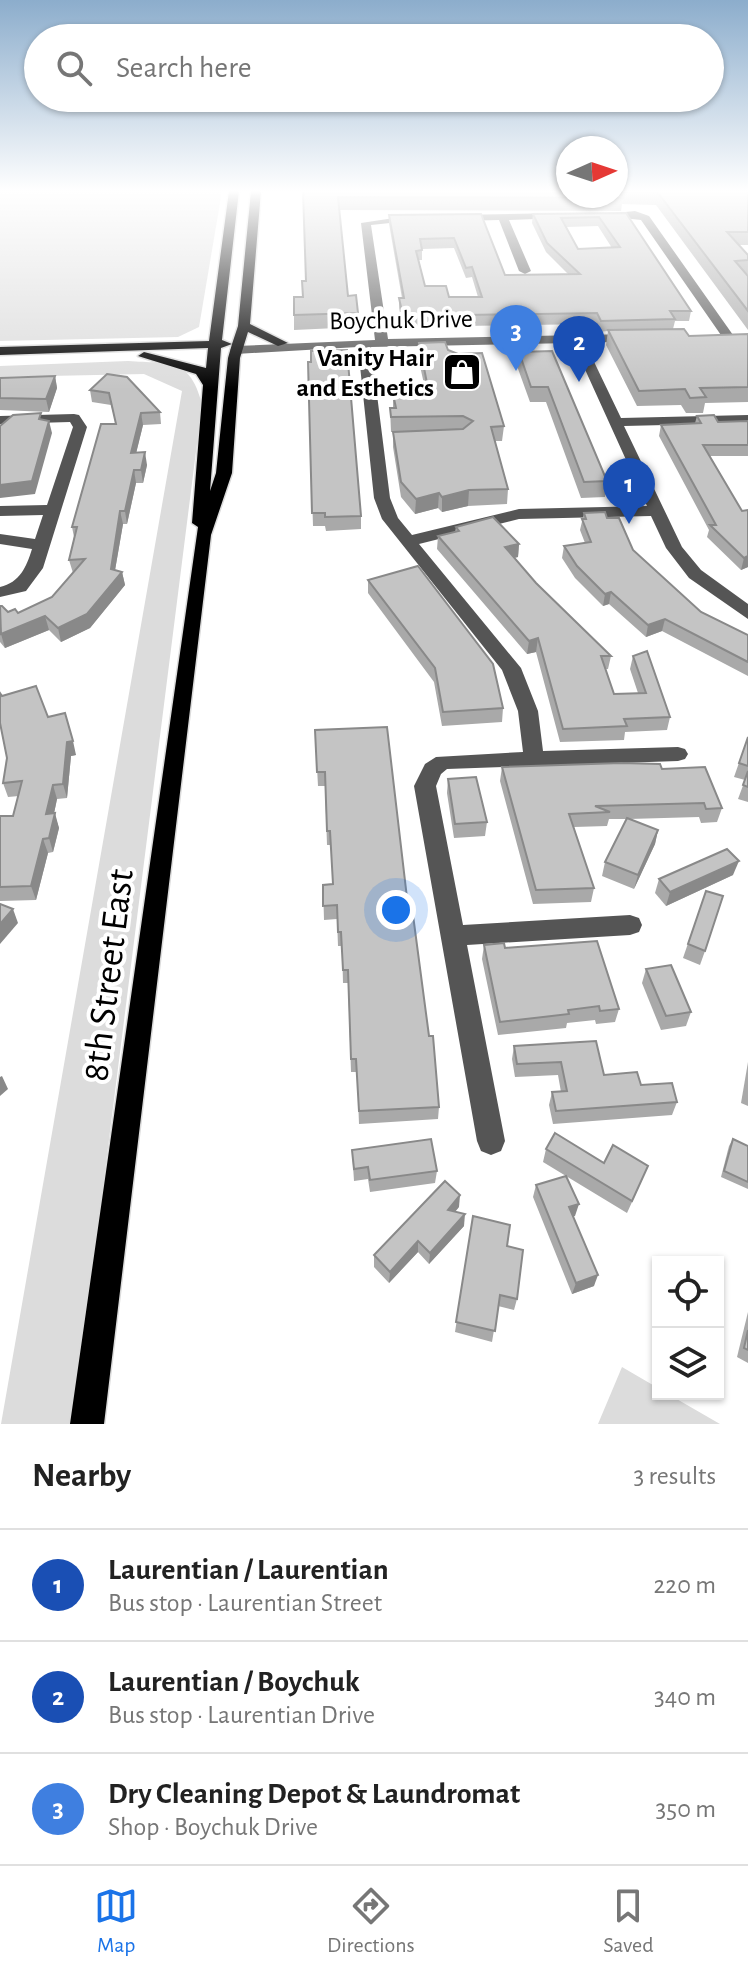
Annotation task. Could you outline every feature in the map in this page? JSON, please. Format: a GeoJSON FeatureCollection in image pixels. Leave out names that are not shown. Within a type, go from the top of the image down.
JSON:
{"type":"FeatureCollection","features":[{"type":"Feature","properties":{"kind":"main road","name":"8th Street East"},"geometry":{"type":"LineString","coordinates":[[203,535],[198,516],[210,385],[227,257]]}},
{"type":"Feature","properties":{"kind":"main road","name":"8th Street East"},"geometry":{"type":"LineString","coordinates":[[87,1424],[203,535],[224,473],[250,257]]}},
{"type":"Feature","properties":{"kind":"main road"},"geometry":{"type":"LineString","coordinates":[[244,326],[288,344]]}},
{"type":"Feature","properties":{"kind":"main road"},"geometry":{"type":"LineString","coordinates":[[176,346],[219,330]]}},
{"type":"Feature","properties":{"kind":"main road","name":"Boychuk Drive"},"geometry":{"type":"LineString","coordinates":[[0,351],[176,346],[216,348]]}},
{"type":"Feature","properties":{"kind":"main road","name":"Boychuk Drive"},"geometry":{"type":"LineString","coordinates":[[0,363],[144,356],[237,347]]}},
{"type":"Feature","properties":{"kind":"main road"},"geometry":{"type":"LineString","coordinates":[[144,356],[201,371],[210,385]]}},
{"type":"Feature","properties":{"kind":"street"},"geometry":{"type":"LineString","coordinates":[[371,257],[382,343]]}},
{"type":"Feature","properties":{"kind":"street"},"geometry":{"type":"LineString","coordinates":[[519,257],[525,271]]}},
{"type":"Feature","properties":{"kind":"street"},"geometry":{"type":"LineString","coordinates":[[674,257],[733,335],[710,336]]}},
{"type":"Feature","properties":{"kind":"street","name":"Boychuk Drive"},"geometry":{"type":"LineString","coordinates":[[237,347],[652,337]]}},
{"type":"Feature","properties":{"kind":"street"},"geometry":{"type":"LineString","coordinates":[[577,339],[674,548],[695,574],[748,613]]}},
{"type":"Feature","properties":{"kind":"street"},"geometry":{"type":"LineString","coordinates":[[364,343],[382,440],[382,498],[390,519],[511,668],[528,711],[534,759]]}},
{"type":"Feature","properties":{"kind":"street"},"geometry":{"type":"LineString","coordinates":[[0,420],[62,417],[80,422],[28,581],[20,587],[0,592]]}},
{"type":"Feature","properties":{"kind":"street"},"geometry":{"type":"LineString","coordinates":[[616,422],[748,419]]}},
{"type":"Feature","properties":{"kind":"street"},"geometry":{"type":"LineString","coordinates":[[0,511],[52,510]]}},
{"type":"Feature","properties":{"kind":"street"},"geometry":{"type":"LineString","coordinates":[[409,541],[519,514],[656,511]]}},
{"type":"Feature","properties":{"kind":"street"},"geometry":{"type":"LineString","coordinates":[[0,539],[41,545]]}},
{"type":"Feature","properties":{"kind":"street"},"geometry":{"type":"LineString","coordinates":[[491,1141],[425,786],[432,769],[443,762],[678,754]]}},
{"type":"Feature","properties":{"kind":"street"},"geometry":{"type":"LineString","coordinates":[[453,936],[630,925]]}},
{"type":"Feature","properties":{"kind":"shaded area"},"geometry":{"type":"Polygon","coordinates":[[[0,257],[211,257],[199,327],[178,337],[0,341],[0,257]]]}},
{"type":"Feature","properties":{"kind":"shaded area"},"geometry":{"type":"Polygon","coordinates":[[[128,361],[177,366],[191,378],[202,404],[73,1424],[1,1424],[182,391],[144,374],[0,377],[0,366],[128,361]]]}},
{"type":"Feature","properties":{"kind":"shaded area"},"geometry":{"type":"Polygon","coordinates":[[[622,1367],[652,1384],[652,1400],[678,1400],[720,1424],[598,1424],[622,1367]]]}},
{"type":"Feature","properties":{"kind":"building"},"geometry":{"type":"Polygon","coordinates":[[[305,257],[344,257],[348,296],[356,295],[358,313],[294,315],[294,297],[303,297],[302,281],[306,281],[305,257]]]}},
{"type":"Feature","properties":{"kind":"building"},"geometry":{"type":"Polygon","coordinates":[[[397,257],[418,257],[425,286],[446,286],[449,297],[482,297],[472,267],[466,268],[462,257],[498,257],[505,275],[580,274],[562,257],[655,257],[691,311],[670,311],[675,319],[601,321],[597,313],[403,316],[399,298],[404,298],[397,257]]]}},
{"type":"Feature","properties":{"kind":"building"},"geometry":{"type":"Polygon","coordinates":[[[707,257],[748,257],[748,260],[735,261],[748,276],[748,311],[707,257]]]}},
{"type":"Feature","properties":{"kind":"building"},"geometry":{"type":"Polygon","coordinates":[[[684,329],[689,336],[748,334],[748,387],[700,388],[706,397],[690,398],[685,389],[639,391],[608,330],[684,329]]]}},
{"type":"Feature","properties":{"kind":"building"},"geometry":{"type":"Polygon","coordinates":[[[445,342],[448,350],[458,354],[482,353],[504,426],[491,427],[508,489],[469,490],[442,497],[439,493],[416,499],[401,482],[393,432],[463,429],[473,421],[463,416],[391,417],[390,408],[396,408],[393,394],[429,393],[419,343],[445,342]]]}},
{"type":"Feature","properties":{"kind":"building"},"geometry":{"type":"Polygon","coordinates":[[[347,350],[361,516],[325,517],[325,513],[312,513],[308,362],[311,362],[311,351],[347,350]]]}},
{"type":"Feature","properties":{"kind":"building"},"geometry":{"type":"Polygon","coordinates":[[[552,351],[607,481],[584,482],[548,387],[531,387],[519,352],[552,351]]]}},
{"type":"Feature","properties":{"kind":"building"},"geometry":{"type":"Polygon","coordinates":[[[107,374],[127,377],[160,412],[141,413],[131,453],[145,452],[141,470],[134,470],[125,511],[120,511],[111,569],[122,572],[87,614],[58,628],[45,616],[1,634],[0,606],[8,612],[15,609],[18,613],[52,597],[85,559],[69,560],[77,527],[72,527],[101,424],[116,424],[109,393],[90,390],[107,374]]]}},
{"type":"Feature","properties":{"kind":"building"},"geometry":{"type":"Polygon","coordinates":[[[55,376],[46,399],[0,398],[0,378],[55,376]]]}},
{"type":"Feature","properties":{"kind":"building"},"geometry":{"type":"Polygon","coordinates":[[[41,413],[39,419],[49,421],[32,481],[0,485],[0,426],[13,415],[41,413]]]}},
{"type":"Feature","properties":{"kind":"building"},"geometry":{"type":"Polygon","coordinates":[[[714,415],[718,422],[748,421],[748,445],[703,445],[742,511],[748,510],[748,556],[744,558],[710,525],[716,525],[661,425],[701,423],[697,416],[714,415]]]}},
{"type":"Feature","properties":{"kind":"building"},"geometry":{"type":"Polygon","coordinates":[[[605,512],[607,518],[619,518],[633,550],[701,612],[748,635],[748,662],[665,619],[648,625],[611,592],[605,594],[577,566],[564,546],[591,542],[582,519],[586,519],[584,513],[605,512]]]}},
{"type":"Feature","properties":{"kind":"building"},"geometry":{"type":"Polygon","coordinates":[[[493,517],[519,544],[505,547],[536,583],[611,656],[601,656],[614,694],[646,693],[633,656],[647,651],[670,717],[624,719],[627,726],[563,729],[538,638],[529,641],[438,536],[459,531],[456,527],[493,517]]]}},
{"type":"Feature","properties":{"kind":"building"},"geometry":{"type":"Polygon","coordinates":[[[418,566],[493,664],[503,708],[443,712],[435,668],[368,580],[418,566]]]}},
{"type":"Feature","properties":{"kind":"building"},"geometry":{"type":"Polygon","coordinates":[[[36,686],[48,717],[65,713],[73,741],[67,742],[63,784],[53,785],[46,814],[55,813],[49,838],[43,839],[31,886],[0,887],[0,816],[13,816],[22,781],[3,783],[7,758],[0,723],[0,693],[2,696],[36,686]]]}},
{"type":"Feature","properties":{"kind":"building"},"geometry":{"type":"Polygon","coordinates":[[[387,727],[409,915],[413,915],[429,1036],[433,1036],[439,1107],[359,1111],[356,1059],[351,1059],[348,970],[343,970],[337,905],[323,906],[323,885],[333,884],[325,772],[317,772],[315,730],[387,727]]]}},
{"type":"Feature","properties":{"kind":"building"},"geometry":{"type":"Polygon","coordinates":[[[748,737],[748,766],[739,763],[748,737]]]}},
{"type":"Feature","properties":{"kind":"building"},"geometry":{"type":"Polygon","coordinates":[[[660,764],[662,769],[705,767],[722,808],[706,809],[704,803],[595,806],[610,812],[569,814],[594,888],[536,890],[502,767],[660,764]]]}},
{"type":"Feature","properties":{"kind":"building"},"geometry":{"type":"Polygon","coordinates":[[[476,777],[487,822],[455,824],[448,779],[476,777]]]}},
{"type":"Feature","properties":{"kind":"building"},"geometry":{"type":"Polygon","coordinates":[[[627,818],[658,830],[638,875],[605,862],[627,818]]]}},
{"type":"Feature","properties":{"kind":"building"},"geometry":{"type":"Polygon","coordinates":[[[727,849],[739,861],[670,892],[659,879],[727,849]]]}},
{"type":"Feature","properties":{"kind":"building"},"geometry":{"type":"Polygon","coordinates":[[[706,891],[723,896],[705,951],[688,944],[706,891]]]}},
{"type":"Feature","properties":{"kind":"building"},"geometry":{"type":"Polygon","coordinates":[[[0,904],[13,909],[0,924],[0,904]]]}},
{"type":"Feature","properties":{"kind":"building"},"geometry":{"type":"Polygon","coordinates":[[[597,941],[619,1009],[600,1011],[599,1006],[568,1010],[569,1014],[500,1022],[484,945],[504,943],[505,948],[597,941]]]}},
{"type":"Feature","properties":{"kind":"building"},"geometry":{"type":"Polygon","coordinates":[[[671,965],[691,1012],[666,1016],[646,969],[671,965]]]}},
{"type":"Feature","properties":{"kind":"building"},"geometry":{"type":"Polygon","coordinates":[[[596,1041],[604,1075],[637,1072],[641,1085],[672,1083],[677,1102],[556,1111],[552,1092],[567,1091],[561,1062],[517,1064],[514,1046],[596,1041]]]}},
{"type":"Feature","properties":{"kind":"building"},"geometry":{"type":"Polygon","coordinates":[[[555,1133],[604,1163],[613,1145],[648,1166],[632,1201],[546,1149],[555,1133]]]}},
{"type":"Feature","properties":{"kind":"building"},"geometry":{"type":"Polygon","coordinates":[[[431,1139],[437,1171],[370,1180],[368,1167],[354,1169],[352,1150],[431,1139]]]}},
{"type":"Feature","properties":{"kind":"building"},"geometry":{"type":"Polygon","coordinates":[[[733,1139],[748,1146],[748,1182],[724,1171],[733,1139]]]}},
{"type":"Feature","properties":{"kind":"building"},"geometry":{"type":"Polygon","coordinates":[[[566,1176],[579,1204],[569,1207],[598,1275],[576,1283],[536,1185],[566,1176]]]}},
{"type":"Feature","properties":{"kind":"building"},"geometry":{"type":"Polygon","coordinates":[[[445,1181],[460,1195],[448,1210],[465,1214],[430,1253],[418,1241],[390,1272],[374,1255],[445,1181]]]}},
{"type":"Feature","properties":{"kind":"building"},"geometry":{"type":"Polygon","coordinates":[[[473,1216],[510,1225],[507,1246],[523,1250],[517,1299],[500,1295],[495,1331],[456,1322],[473,1216]]]}},
{"type":"Feature","properties":{"kind":"place","name":"Dry Cleaning Depot & Laundromat"},"geometry":{"type":"Point","coordinates":[516,371]}},
{"type":"Feature","properties":{"kind":"place","name":"Vanity Hair and Esthetics"},"geometry":{"type":"Point","coordinates":[462,372]}},
{"type":"Feature","properties":{"kind":"place","name":"Laurentian / Boychuk"},"geometry":{"type":"Point","coordinates":[579,382]}},
{"type":"Feature","properties":{"kind":"place","name":"Laurentian / Laurentian"},"geometry":{"type":"Point","coordinates":[629,524]}}]}
